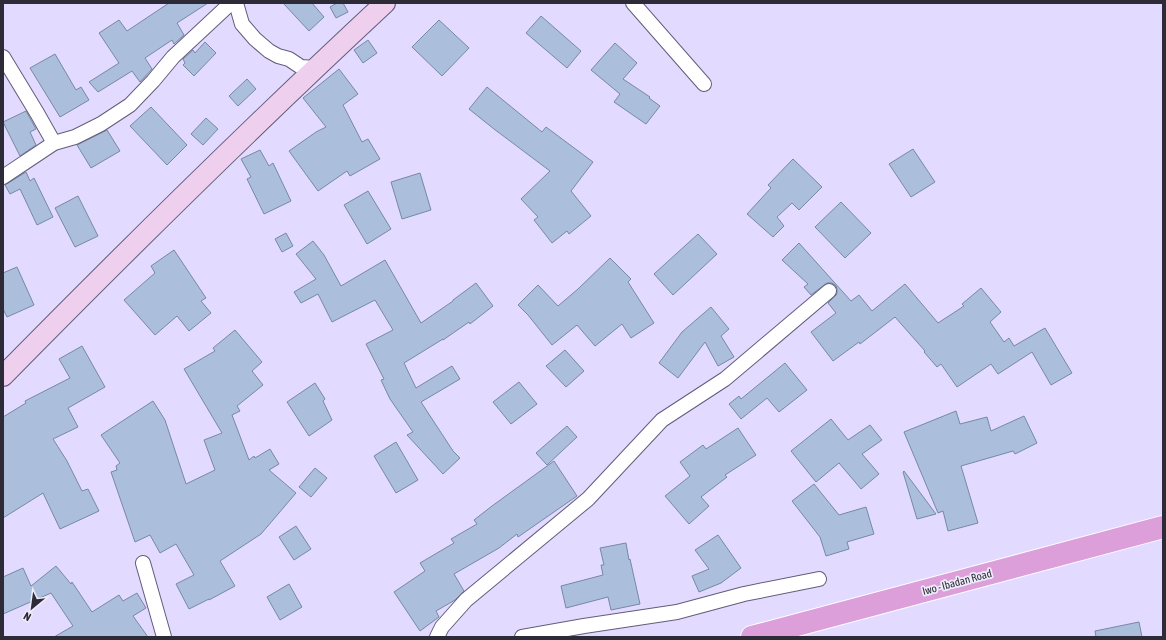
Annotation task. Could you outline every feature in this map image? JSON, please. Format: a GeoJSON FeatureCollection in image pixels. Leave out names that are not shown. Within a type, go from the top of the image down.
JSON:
{"type":"FeatureCollection","features":[{"type":"Feature","properties":{"kind":"main road","name":"Iwo - Ibadan Road"},"geometry":{"type":"LineString","coordinates":[[752,637],[1163,527]]}},
{"type":"Feature","properties":{"kind":"street"},"geometry":{"type":"LineString","coordinates":[[3,177],[54,144],[75,137],[101,124],[130,105],[153,82],[173,57],[231,3]]}},
{"type":"Feature","properties":{"kind":"street"},"geometry":{"type":"LineString","coordinates":[[236,3],[242,24],[268,51],[289,59],[301,67],[315,68]]}},
{"type":"Feature","properties":{"kind":"street"},"geometry":{"type":"LineString","coordinates":[[3,376],[107,270],[315,68],[385,3]]}},
{"type":"Feature","properties":{"kind":"street"},"geometry":{"type":"LineString","coordinates":[[633,3],[704,84]]}},
{"type":"Feature","properties":{"kind":"street"},"geometry":{"type":"LineString","coordinates":[[3,57],[54,144]]}},
{"type":"Feature","properties":{"kind":"street"},"geometry":{"type":"LineString","coordinates":[[437,637],[442,627],[466,600],[588,499],[662,420],[725,379],[830,291]]}},
{"type":"Feature","properties":{"kind":"street"},"geometry":{"type":"LineString","coordinates":[[143,563],[164,637]]}},
{"type":"Feature","properties":{"kind":"street"},"geometry":{"type":"LineString","coordinates":[[522,637],[677,612],[744,594],[819,579]]}},
{"type":"Feature","properties":{"kind":"building"},"geometry":{"type":"Polygon","coordinates":[[[169,3],[208,3],[177,23],[184,35],[174,44],[172,40],[145,58],[152,69],[140,82],[132,71],[98,92],[89,82],[119,63],[99,33],[119,20],[127,31],[169,3]]]}},
{"type":"Feature","properties":{"kind":"building"},"geometry":{"type":"Polygon","coordinates":[[[283,3],[312,3],[324,17],[309,31],[283,3]]]}},
{"type":"Feature","properties":{"kind":"building"},"geometry":{"type":"Polygon","coordinates":[[[337,3],[343,3],[348,12],[336,18],[330,7],[337,3]]]}},
{"type":"Feature","properties":{"kind":"building"},"geometry":{"type":"Polygon","coordinates":[[[541,16],[581,51],[567,68],[526,33],[541,16]]]}},
{"type":"Feature","properties":{"kind":"building"},"geometry":{"type":"Polygon","coordinates":[[[439,20],[469,48],[442,76],[412,47],[439,20]]]}},
{"type":"Feature","properties":{"kind":"building"},"geometry":{"type":"Polygon","coordinates":[[[368,40],[377,53],[363,63],[354,50],[368,40]]]}},
{"type":"Feature","properties":{"kind":"building"},"geometry":{"type":"Polygon","coordinates":[[[205,42],[216,53],[194,76],[183,65],[185,63],[183,59],[193,50],[195,53],[205,42]]]}},
{"type":"Feature","properties":{"kind":"building"},"geometry":{"type":"Polygon","coordinates":[[[615,43],[637,63],[623,79],[650,97],[649,98],[660,106],[646,124],[614,102],[620,94],[591,70],[615,43]]]}},
{"type":"Feature","properties":{"kind":"building"},"geometry":{"type":"Polygon","coordinates":[[[55,54],[76,90],[81,87],[89,100],[60,117],[30,68],[55,54]]]}},
{"type":"Feature","properties":{"kind":"building"},"geometry":{"type":"Polygon","coordinates":[[[339,69],[358,94],[343,105],[362,142],[368,139],[380,159],[350,176],[347,171],[318,191],[289,151],[316,132],[326,127],[303,98],[339,69]]]}},
{"type":"Feature","properties":{"kind":"building"},"geometry":{"type":"Polygon","coordinates":[[[247,79],[256,89],[238,106],[229,96],[247,79]]]}},
{"type":"Feature","properties":{"kind":"building"},"geometry":{"type":"Polygon","coordinates":[[[487,87],[542,132],[546,127],[593,162],[571,191],[591,216],[569,234],[567,231],[552,243],[534,220],[538,217],[521,199],[550,171],[469,109],[487,87]]]}},
{"type":"Feature","properties":{"kind":"building"},"geometry":{"type":"Polygon","coordinates":[[[151,107],[187,145],[167,165],[130,126],[151,107]]]}},
{"type":"Feature","properties":{"kind":"building"},"geometry":{"type":"Polygon","coordinates":[[[26,111],[36,129],[30,132],[36,145],[20,156],[3,122],[26,111]]]}},
{"type":"Feature","properties":{"kind":"building"},"geometry":{"type":"Polygon","coordinates":[[[206,118],[218,129],[203,145],[191,134],[206,118]]]}},
{"type":"Feature","properties":{"kind":"building"},"geometry":{"type":"Polygon","coordinates":[[[107,130],[120,151],[91,168],[77,145],[107,130]]]}},
{"type":"Feature","properties":{"kind":"building"},"geometry":{"type":"Polygon","coordinates":[[[913,149],[935,182],[911,197],[889,164],[913,149]]]}},
{"type":"Feature","properties":{"kind":"building"},"geometry":{"type":"Polygon","coordinates":[[[260,150],[269,166],[273,163],[291,201],[264,214],[247,179],[251,177],[241,159],[260,150]]]}},
{"type":"Feature","properties":{"kind":"building"},"geometry":{"type":"Polygon","coordinates":[[[793,159],[822,187],[799,210],[792,203],[777,217],[784,226],[773,237],[747,214],[771,188],[768,185],[793,159]]]}},
{"type":"Feature","properties":{"kind":"building"},"geometry":{"type":"Polygon","coordinates":[[[26,172],[30,181],[34,178],[53,217],[37,225],[20,189],[10,194],[5,185],[26,172]]]}},
{"type":"Feature","properties":{"kind":"building"},"geometry":{"type":"Polygon","coordinates":[[[420,173],[431,210],[402,219],[391,182],[420,173]]]}},
{"type":"Feature","properties":{"kind":"building"},"geometry":{"type":"Polygon","coordinates":[[[368,191],[391,229],[367,244],[344,205],[368,191]]]}},
{"type":"Feature","properties":{"kind":"building"},"geometry":{"type":"Polygon","coordinates":[[[78,196],[98,236],[75,247],[55,208],[78,196]]]}},
{"type":"Feature","properties":{"kind":"building"},"geometry":{"type":"Polygon","coordinates":[[[841,202],[871,233],[845,258],[815,227],[841,202]]]}},
{"type":"Feature","properties":{"kind":"building"},"geometry":{"type":"Polygon","coordinates":[[[286,233],[293,246],[282,252],[275,239],[286,233]]]}},
{"type":"Feature","properties":{"kind":"building"},"geometry":{"type":"Polygon","coordinates":[[[698,234],[717,254],[673,295],[654,274],[698,234]]]}},
{"type":"Feature","properties":{"kind":"building"},"geometry":{"type":"Polygon","coordinates":[[[313,241],[324,255],[341,286],[385,260],[421,323],[476,283],[493,306],[470,324],[469,322],[443,340],[404,363],[416,388],[452,366],[460,379],[421,402],[453,451],[460,458],[443,474],[407,435],[413,432],[390,399],[381,380],[384,379],[366,344],[393,330],[375,300],[332,322],[318,294],[301,303],[294,292],[316,279],[296,254],[313,241]]]}},
{"type":"Feature","properties":{"kind":"building"},"geometry":{"type":"Polygon","coordinates":[[[799,243],[851,301],[859,295],[872,311],[905,284],[938,323],[964,306],[962,304],[981,288],[1001,312],[990,322],[1004,342],[1009,338],[1014,346],[1045,328],[1072,373],[1051,385],[1032,352],[998,374],[991,364],[957,387],[941,364],[937,367],[895,317],[860,344],[859,342],[833,361],[811,332],[836,313],[828,303],[837,294],[837,289],[832,283],[827,283],[811,295],[804,287],[808,284],[782,260],[799,243]]]}},
{"type":"Feature","properties":{"kind":"building"},"geometry":{"type":"Polygon","coordinates":[[[174,250],[206,298],[201,301],[211,313],[189,331],[177,316],[155,335],[124,300],[155,273],[151,266],[174,250]]]}},
{"type":"Feature","properties":{"kind":"building"},"geometry":{"type":"Polygon","coordinates":[[[610,258],[631,279],[628,282],[654,323],[631,338],[622,324],[595,346],[577,325],[552,345],[518,305],[538,285],[558,306],[610,258]]]}},
{"type":"Feature","properties":{"kind":"building"},"geometry":{"type":"Polygon","coordinates":[[[17,267],[34,305],[7,317],[3,309],[3,273],[17,267]]]}},
{"type":"Feature","properties":{"kind":"building"},"geometry":{"type":"Polygon","coordinates":[[[711,307],[729,329],[721,336],[734,357],[718,366],[705,342],[678,378],[659,363],[682,332],[711,307]]]}},
{"type":"Feature","properties":{"kind":"building"},"geometry":{"type":"Polygon","coordinates":[[[235,330],[262,362],[252,371],[263,385],[237,406],[240,411],[232,415],[249,460],[254,456],[255,458],[270,449],[279,464],[269,470],[296,493],[261,534],[220,561],[235,586],[189,609],[176,584],[194,575],[176,544],[160,553],[150,535],[135,542],[111,472],[117,470],[116,466],[120,463],[101,435],[153,401],[165,420],[186,484],[215,470],[204,440],[222,433],[184,369],[215,351],[213,348],[235,330]]]}},
{"type":"Feature","properties":{"kind":"building"},"geometry":{"type":"Polygon","coordinates":[[[82,346],[105,387],[68,408],[78,427],[53,439],[67,461],[82,491],[88,489],[99,511],[60,529],[43,493],[3,518],[3,417],[26,403],[25,401],[70,378],[59,359],[82,346]]]}},
{"type":"Feature","properties":{"kind":"building"},"geometry":{"type":"Polygon","coordinates":[[[565,350],[584,371],[566,387],[546,366],[565,350]]]}},
{"type":"Feature","properties":{"kind":"building"},"geometry":{"type":"Polygon","coordinates":[[[785,363],[807,390],[779,412],[767,398],[741,419],[729,404],[739,396],[741,399],[785,363]]]}},
{"type":"Feature","properties":{"kind":"building"},"geometry":{"type":"Polygon","coordinates":[[[519,382],[537,404],[511,424],[493,402],[519,382]]]}},
{"type":"Feature","properties":{"kind":"building"},"geometry":{"type":"Polygon","coordinates":[[[315,383],[325,399],[323,401],[332,420],[309,436],[287,402],[315,383]]]}},
{"type":"Feature","properties":{"kind":"building"},"geometry":{"type":"Polygon","coordinates":[[[956,411],[960,424],[987,417],[991,431],[1024,416],[1037,443],[1015,454],[1013,451],[961,466],[978,523],[948,531],[943,511],[938,513],[904,432],[956,411]]]}},
{"type":"Feature","properties":{"kind":"building"},"geometry":{"type":"Polygon","coordinates":[[[831,419],[848,440],[870,425],[882,440],[862,454],[879,474],[861,489],[839,463],[816,482],[791,451],[831,419]]]}},
{"type":"Feature","properties":{"kind":"building"},"geometry":{"type":"Polygon","coordinates":[[[567,426],[577,437],[547,465],[536,453],[567,426]]]}},
{"type":"Feature","properties":{"kind":"building"},"geometry":{"type":"Polygon","coordinates":[[[738,428],[756,455],[725,475],[727,477],[701,497],[709,506],[689,524],[665,496],[690,476],[680,462],[703,445],[706,449],[738,428]]]}},
{"type":"Feature","properties":{"kind":"building"},"geometry":{"type":"Polygon","coordinates":[[[396,442],[418,480],[396,493],[374,456],[396,442]]]}},
{"type":"Feature","properties":{"kind":"building"},"geometry":{"type":"Polygon","coordinates":[[[554,461],[577,496],[518,537],[517,534],[499,548],[454,574],[464,591],[455,600],[436,611],[439,617],[420,631],[394,592],[425,571],[420,563],[454,543],[451,539],[477,524],[474,520],[554,461]]]}},
{"type":"Feature","properties":{"kind":"building"},"geometry":{"type":"Polygon","coordinates":[[[315,468],[327,478],[311,497],[299,487],[315,468]]]}},
{"type":"Feature","properties":{"kind":"building"},"geometry":{"type":"Polygon","coordinates":[[[904,471],[936,514],[917,519],[903,472],[904,471]]]}},
{"type":"Feature","properties":{"kind":"building"},"geometry":{"type":"Polygon","coordinates":[[[814,484],[839,515],[866,507],[874,534],[847,542],[849,549],[826,556],[820,537],[792,501],[814,484]]]}},
{"type":"Feature","properties":{"kind":"building"},"geometry":{"type":"Polygon","coordinates":[[[296,526],[311,549],[294,560],[279,537],[296,526]]]}},
{"type":"Feature","properties":{"kind":"building"},"geometry":{"type":"Polygon","coordinates":[[[718,535],[741,568],[721,583],[699,592],[692,576],[709,569],[695,550],[718,535]]]}},
{"type":"Feature","properties":{"kind":"building"},"geometry":{"type":"Polygon","coordinates":[[[626,543],[640,604],[611,610],[608,597],[566,608],[561,586],[603,575],[601,565],[604,565],[600,548],[626,543]]]}},
{"type":"Feature","properties":{"kind":"building"},"geometry":{"type":"Polygon","coordinates":[[[56,566],[71,584],[72,582],[92,612],[119,595],[123,601],[137,593],[146,608],[133,616],[148,637],[54,637],[73,626],[51,593],[3,614],[3,577],[23,568],[31,586],[56,566]]]}},
{"type":"Feature","properties":{"kind":"building"},"geometry":{"type":"Polygon","coordinates":[[[289,584],[302,607],[280,620],[267,597],[289,584]]]}},
{"type":"Feature","properties":{"kind":"building"},"geometry":{"type":"Polygon","coordinates":[[[1139,622],[1142,637],[1096,637],[1095,631],[1139,622]]]}}]}
